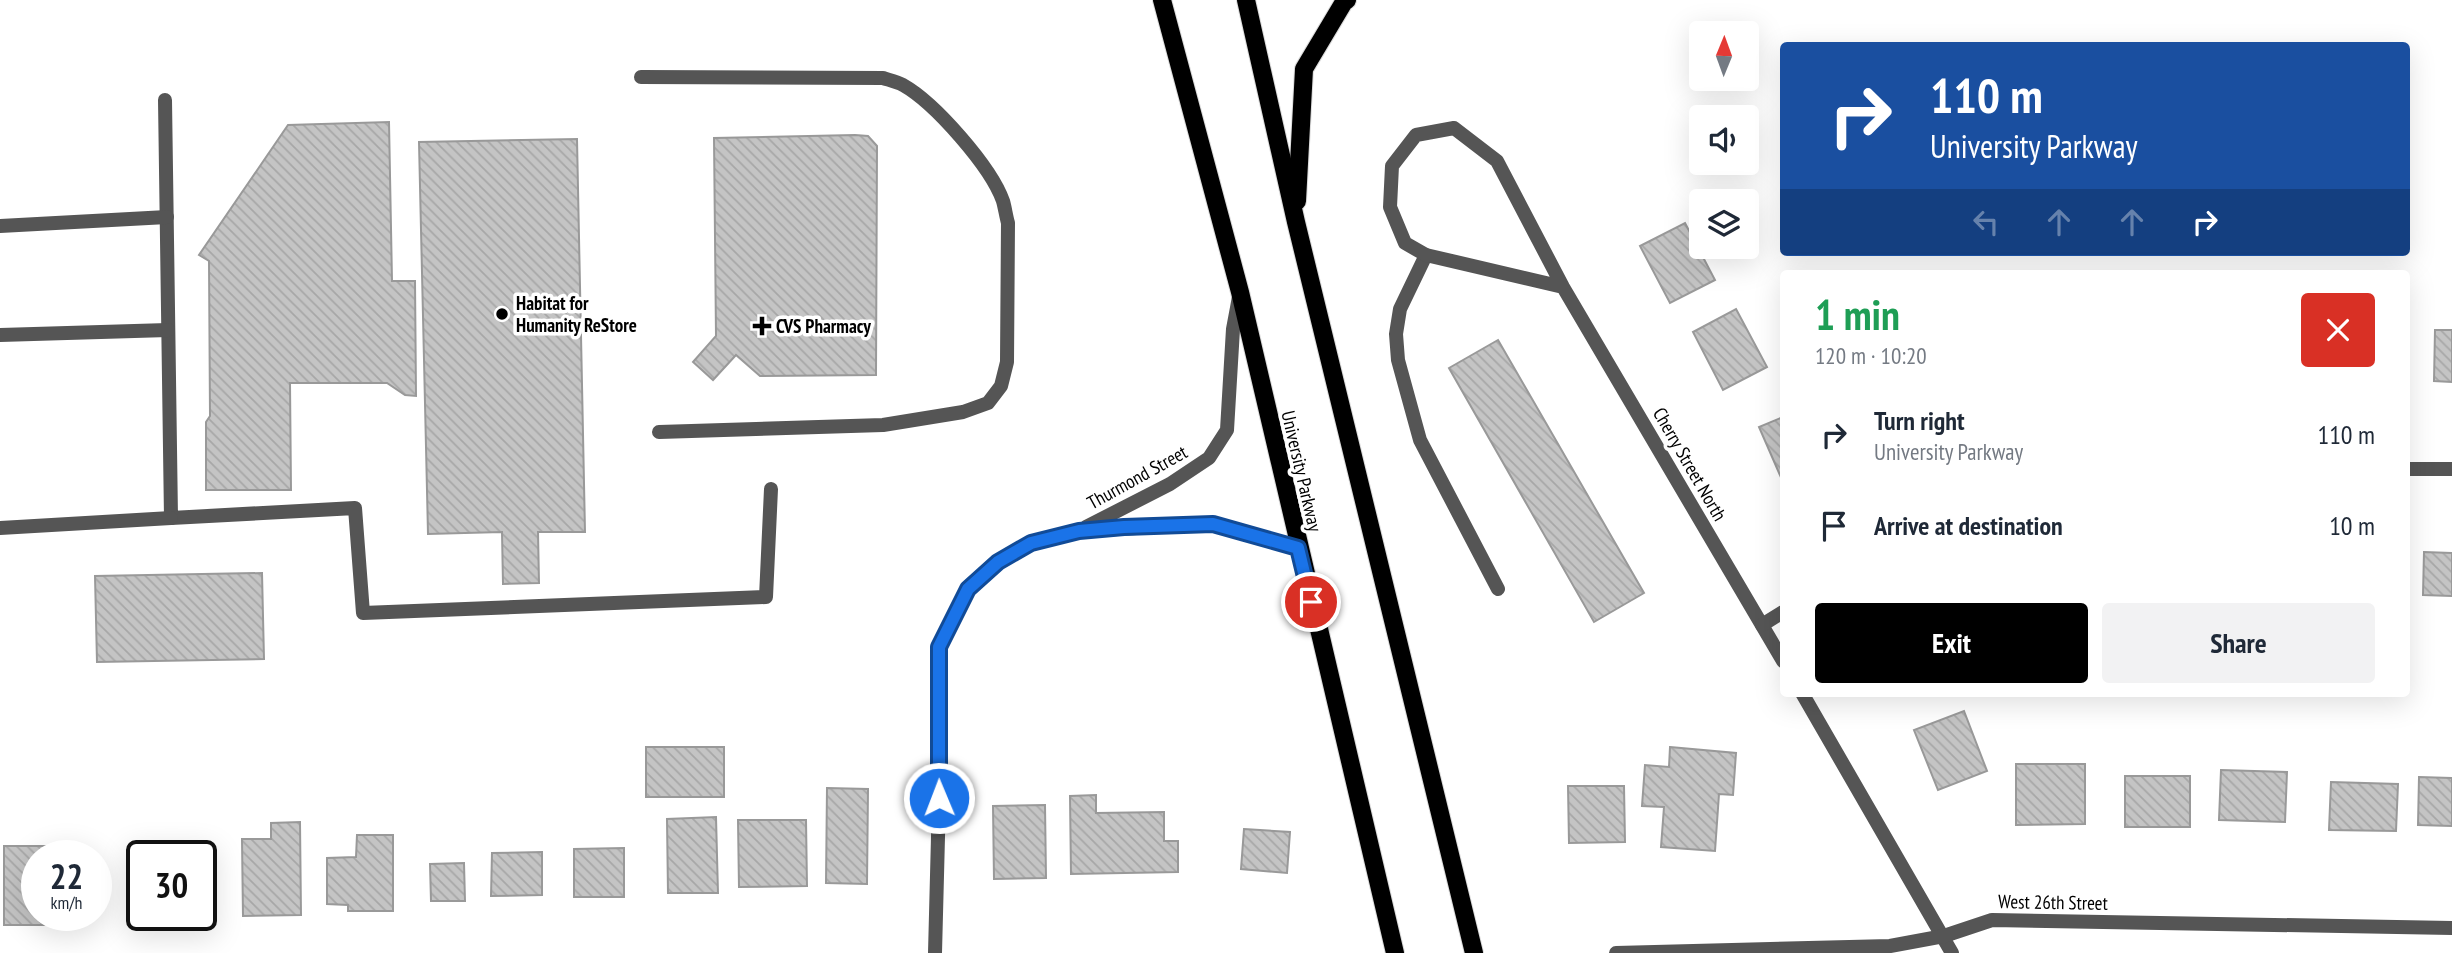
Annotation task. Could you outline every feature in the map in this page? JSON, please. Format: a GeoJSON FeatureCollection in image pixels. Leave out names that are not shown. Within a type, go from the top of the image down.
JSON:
{"type":"FeatureCollection","features":[{"type":"Feature","properties":{"kind":"main road","name":"University Parkway"},"geometry":{"type":"LineString","coordinates":[[1162,0],[1240,292],[1395,953]]}},
{"type":"Feature","properties":{"kind":"main road"},"geometry":{"type":"LineString","coordinates":[[1245,0],[1296,222],[1474,953]]}},
{"type":"Feature","properties":{"kind":"main road"},"geometry":{"type":"LineString","coordinates":[[1296,222],[1304,69],[1344,2],[1348,0]]}},
{"type":"Feature","properties":{"kind":"street"},"geometry":{"type":"LineString","coordinates":[[641,77],[883,78],[903,85],[933,110],[976,156],[1003,201],[1008,223],[1007,362],[1001,386],[988,403],[963,412],[883,425],[659,432]]}},
{"type":"Feature","properties":{"kind":"street"},"geometry":{"type":"LineString","coordinates":[[165,100],[171,518]]}},
{"type":"Feature","properties":{"kind":"street","name":"Cherry Street North"},"geometry":{"type":"LineString","coordinates":[[1563,287],[1426,255],[1405,243],[1390,207],[1392,166],[1416,135],[1454,128],[1497,161],[1563,287],[1780,656]]}},
{"type":"Feature","properties":{"kind":"street"},"geometry":{"type":"LineString","coordinates":[[0,226],[167,217]]}},
{"type":"Feature","properties":{"kind":"street"},"geometry":{"type":"LineString","coordinates":[[1426,255],[1400,309],[1396,334],[1398,360],[1420,440],[1498,589]]}},
{"type":"Feature","properties":{"kind":"street","name":"Thurmond Street"},"geometry":{"type":"LineString","coordinates":[[1079,531],[1170,484],[1209,458],[1219,444],[1227,430],[1233,329],[1240,292]]}},
{"type":"Feature","properties":{"kind":"street"},"geometry":{"type":"LineString","coordinates":[[0,335],[169,330]]}},
{"type":"Feature","properties":{"kind":"street"},"geometry":{"type":"LineString","coordinates":[[2410,469],[2452,469]]}},
{"type":"Feature","properties":{"kind":"street"},"geometry":{"type":"LineString","coordinates":[[0,528],[355,508],[363,613],[766,597],[771,489]]}},
{"type":"Feature","properties":{"kind":"street","name":"Thurmond Street"},"geometry":{"type":"LineString","coordinates":[[935,953],[939,647],[968,589],[998,562],[1031,543],[1079,531],[1213,524],[1298,548]]}},
{"type":"Feature","properties":{"kind":"street"},"geometry":{"type":"LineString","coordinates":[[1762,625],[1780,614]]}},
{"type":"Feature","properties":{"kind":"street"},"geometry":{"type":"LineString","coordinates":[[1804,697],[1952,953]]}},
{"type":"Feature","properties":{"kind":"street","name":"West 26th Street"},"geometry":{"type":"LineString","coordinates":[[1616,953],[1891,946],[1944,936],[1992,919],[2452,928]]}},
{"type":"Feature","properties":{"kind":"building"},"geometry":{"type":"Polygon","coordinates":[[[389,122],[392,281],[415,281],[416,396],[405,395],[387,383],[290,383],[291,490],[206,490],[206,422],[210,416],[209,261],[199,255],[288,125],[389,122]]]}},
{"type":"Feature","properties":{"kind":"building","name":"CVS Pharmacy"},"geometry":{"type":"Polygon","coordinates":[[[868,136],[877,146],[876,375],[760,376],[736,355],[713,380],[693,362],[716,336],[714,138],[868,136]]]}},
{"type":"Feature","properties":{"kind":"building"},"geometry":{"type":"Polygon","coordinates":[[[577,139],[585,532],[538,532],[539,583],[503,584],[502,532],[428,534],[419,142],[577,139]]]}},
{"type":"Feature","properties":{"kind":"building"},"geometry":{"type":"Polygon","coordinates":[[[1685,223],[1689,231],[1689,259],[1704,259],[1715,280],[1670,303],[1640,246],[1685,223]]]}},
{"type":"Feature","properties":{"kind":"building"},"geometry":{"type":"Polygon","coordinates":[[[1736,309],[1767,367],[1723,390],[1693,332],[1736,309]]]}},
{"type":"Feature","properties":{"kind":"building"},"geometry":{"type":"Polygon","coordinates":[[[2435,330],[2452,330],[2452,382],[2434,381],[2435,330]]]}},
{"type":"Feature","properties":{"kind":"building"},"geometry":{"type":"Polygon","coordinates":[[[1498,340],[1644,593],[1594,622],[1449,368],[1498,340]]]}},
{"type":"Feature","properties":{"kind":"building"},"geometry":{"type":"Polygon","coordinates":[[[1780,418],[1780,475],[1759,427],[1780,418]]]}},
{"type":"Feature","properties":{"kind":"building"},"geometry":{"type":"Polygon","coordinates":[[[2424,552],[2452,553],[2452,596],[2423,595],[2424,552]]]}},
{"type":"Feature","properties":{"kind":"building"},"geometry":{"type":"Polygon","coordinates":[[[262,573],[264,659],[97,662],[95,576],[262,573]]]}},
{"type":"Feature","properties":{"kind":"building"},"geometry":{"type":"Polygon","coordinates":[[[1964,711],[1987,771],[1938,790],[1914,730],[1964,711]]]}},
{"type":"Feature","properties":{"kind":"building"},"geometry":{"type":"Polygon","coordinates":[[[646,747],[724,747],[724,797],[646,797],[646,747]]]}},
{"type":"Feature","properties":{"kind":"building"},"geometry":{"type":"Polygon","coordinates":[[[1670,747],[1736,753],[1733,795],[1719,794],[1715,851],[1661,847],[1664,807],[1642,806],[1645,765],[1669,767],[1670,747]]]}},
{"type":"Feature","properties":{"kind":"building"},"geometry":{"type":"Polygon","coordinates":[[[2016,764],[2085,764],[2085,824],[2016,825],[2016,764]]]}},
{"type":"Feature","properties":{"kind":"building"},"geometry":{"type":"Polygon","coordinates":[[[2221,770],[2287,772],[2285,822],[2219,820],[2221,770]]]}},
{"type":"Feature","properties":{"kind":"building"},"geometry":{"type":"Polygon","coordinates":[[[2125,776],[2190,776],[2190,827],[2125,827],[2125,776]]]}},
{"type":"Feature","properties":{"kind":"building"},"geometry":{"type":"Polygon","coordinates":[[[2419,777],[2452,778],[2452,826],[2418,825],[2419,777]]]}},
{"type":"Feature","properties":{"kind":"building"},"geometry":{"type":"Polygon","coordinates":[[[2331,782],[2398,784],[2396,831],[2329,830],[2331,782]]]}},
{"type":"Feature","properties":{"kind":"building"},"geometry":{"type":"Polygon","coordinates":[[[1568,786],[1624,786],[1625,842],[1569,843],[1568,786]]]}},
{"type":"Feature","properties":{"kind":"building"},"geometry":{"type":"Polygon","coordinates":[[[827,788],[868,789],[867,884],[826,883],[827,788]]]}},
{"type":"Feature","properties":{"kind":"building"},"geometry":{"type":"Polygon","coordinates":[[[1096,795],[1096,813],[1164,812],[1164,841],[1178,841],[1178,872],[1071,874],[1070,796],[1096,795]]]}},
{"type":"Feature","properties":{"kind":"building"},"geometry":{"type":"Polygon","coordinates":[[[1045,805],[1046,878],[994,879],[993,806],[1045,805]]]}},
{"type":"Feature","properties":{"kind":"building"},"geometry":{"type":"Polygon","coordinates":[[[716,817],[718,893],[668,893],[667,819],[716,817]]]}},
{"type":"Feature","properties":{"kind":"building"},"geometry":{"type":"Polygon","coordinates":[[[738,820],[806,820],[807,886],[739,887],[738,820]]]}},
{"type":"Feature","properties":{"kind":"building"},"geometry":{"type":"Polygon","coordinates":[[[300,822],[301,915],[243,916],[242,839],[271,839],[271,823],[300,822]]]}},
{"type":"Feature","properties":{"kind":"building"},"geometry":{"type":"Polygon","coordinates":[[[1244,829],[1290,832],[1287,873],[1241,869],[1244,829]]]}},
{"type":"Feature","properties":{"kind":"building"},"geometry":{"type":"Polygon","coordinates":[[[357,835],[393,835],[393,911],[348,911],[348,905],[327,904],[327,858],[356,857],[357,835]]]}},
{"type":"Feature","properties":{"kind":"building"},"geometry":{"type":"Polygon","coordinates":[[[4,846],[21,846],[21,925],[4,925],[4,846]]]}},
{"type":"Feature","properties":{"kind":"building"},"geometry":{"type":"Polygon","coordinates":[[[624,848],[624,897],[574,897],[574,849],[624,848]]]}},
{"type":"Feature","properties":{"kind":"building"},"geometry":{"type":"Polygon","coordinates":[[[542,852],[542,895],[491,896],[492,853],[542,852]]]}},
{"type":"Feature","properties":{"kind":"building"},"geometry":{"type":"Polygon","coordinates":[[[464,863],[465,901],[431,901],[430,864],[464,863]]]}},
{"type":"Feature","properties":{"kind":"place","name":"Habitat for Humanity ReStore"},"geometry":{"type":"Point","coordinates":[502,314]}},
{"type":"Feature","properties":{"kind":"place","name":"CVS Pharmacy"},"geometry":{"type":"Point","coordinates":[762,326]}},
{"type":"Feature","properties":{"kind":"route"},"geometry":{"type":"LineString","coordinates":[[939,798],[939,647],[952,616],[968,589],[998,562],[1031,543],[1079,531],[1213,524],[1298,548],[1311,602]]}}]}
